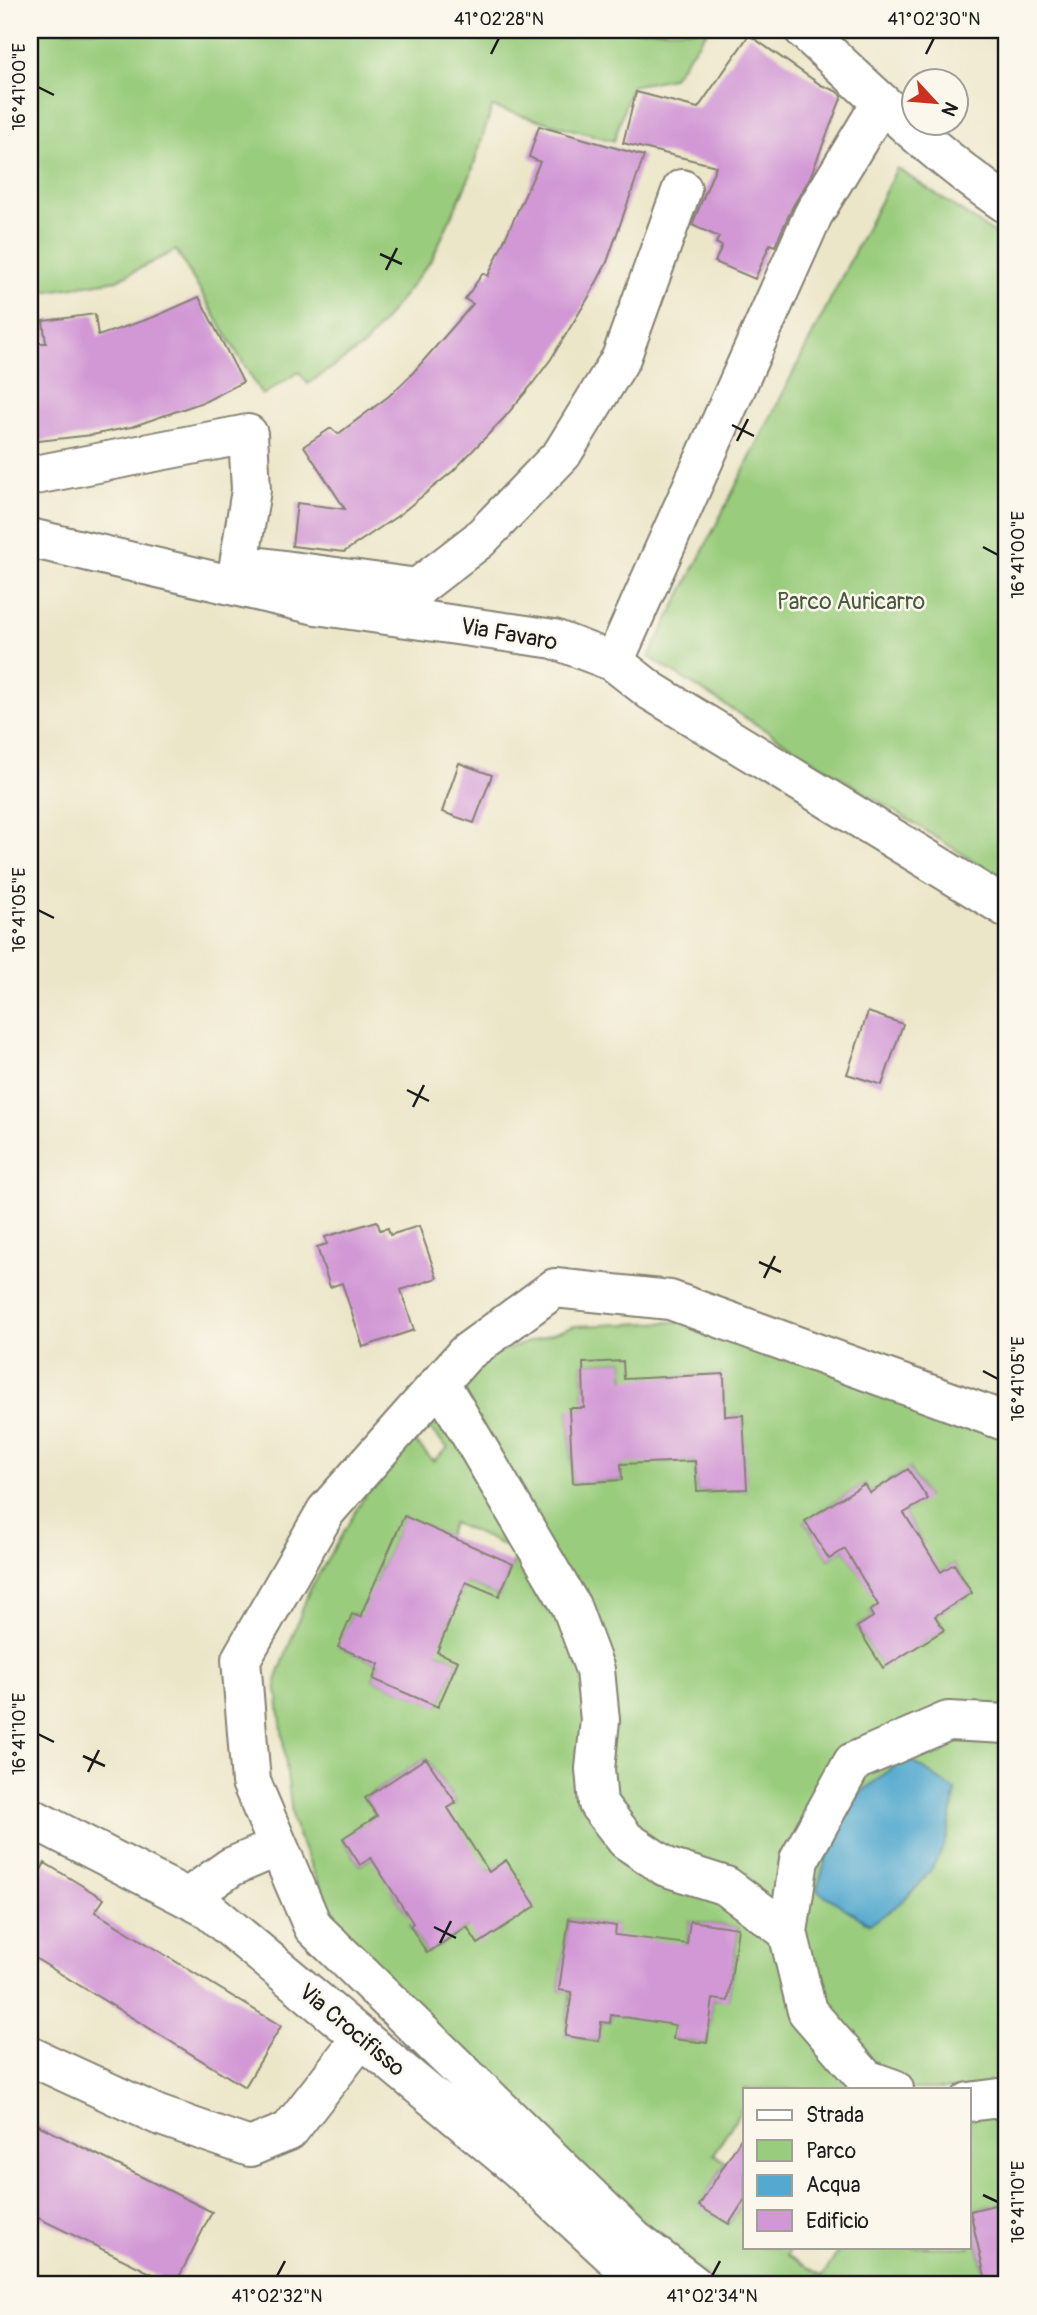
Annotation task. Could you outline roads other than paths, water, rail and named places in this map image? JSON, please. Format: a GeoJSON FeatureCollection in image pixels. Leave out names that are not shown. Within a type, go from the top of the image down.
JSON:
{"type":"FeatureCollection","features":[{"type":"Feature","properties":{"kind":"street"},"geometry":{"type":"LineString","coordinates":[[804,30],[881,103],[973,181],[1007,204]]}},
{"type":"Feature","properties":{"kind":"street"},"geometry":{"type":"LineString","coordinates":[[614,662],[814,215],[881,103]]}},
{"type":"Feature","properties":{"kind":"street"},"geometry":{"type":"LineString","coordinates":[[384,614],[479,540],[562,454],[621,358],[682,189]]}},
{"type":"Feature","properties":{"kind":"street"},"geometry":{"type":"LineString","coordinates":[[30,476],[248,434],[251,490],[239,564],[418,588]]}},
{"type":"Feature","properties":{"kind":"street","name":"Via Favaro"},"geometry":{"type":"LineString","coordinates":[[30,538],[316,605],[554,639],[614,662],[651,691],[1007,908]]}},
{"type":"Feature","properties":{"kind":"street"},"geometry":{"type":"LineString","coordinates":[[694,2285],[635,2239],[313,1927],[251,1782],[241,1659],[326,1511],[466,1353],[555,1288],[670,1300],[1007,1422]]}},
{"type":"Feature","properties":{"kind":"street"},"geometry":{"type":"LineString","coordinates":[[440,1383],[571,1606],[595,1670],[600,1720],[595,1769],[598,1804],[626,1840],[666,1867],[726,1886],[788,1932]]}},
{"type":"Feature","properties":{"kind":"street"},"geometry":{"type":"LineString","coordinates":[[891,2088],[866,2079],[807,2011],[788,1932],[799,1860],[853,1762],[948,1721],[1007,1724]]}},
{"type":"Feature","properties":{"kind":"street","name":"Via Crocifisso"},"geometry":{"type":"LineString","coordinates":[[30,1817],[205,1907],[520,2170],[644,2285]]}},
{"type":"Feature","properties":{"kind":"street"},"geometry":{"type":"LineString","coordinates":[[187,1898],[231,1867],[278,1847]]}},
{"type":"Feature","properties":{"kind":"street"},"geometry":{"type":"LineString","coordinates":[[30,2056],[158,2115],[250,2147],[289,2131],[361,2038]]}},
{"type":"Feature","properties":{"kind":"street"},"geometry":{"type":"LineString","coordinates":[[970,2102],[1007,2097]]}},
{"type":"Feature","properties":{"kind":"water"},"geometry":{"type":"Polygon","coordinates":[[[907,1757],[956,1791],[948,1832],[938,1857],[923,1880],[892,1909],[869,1924],[817,1890],[837,1819],[852,1799],[907,1757]]]}},
{"type":"Feature","properties":{"kind":"park label","name":"Parco Auricarro"},"geometry":{"type":"Point","coordinates":[851,601]}}]}
